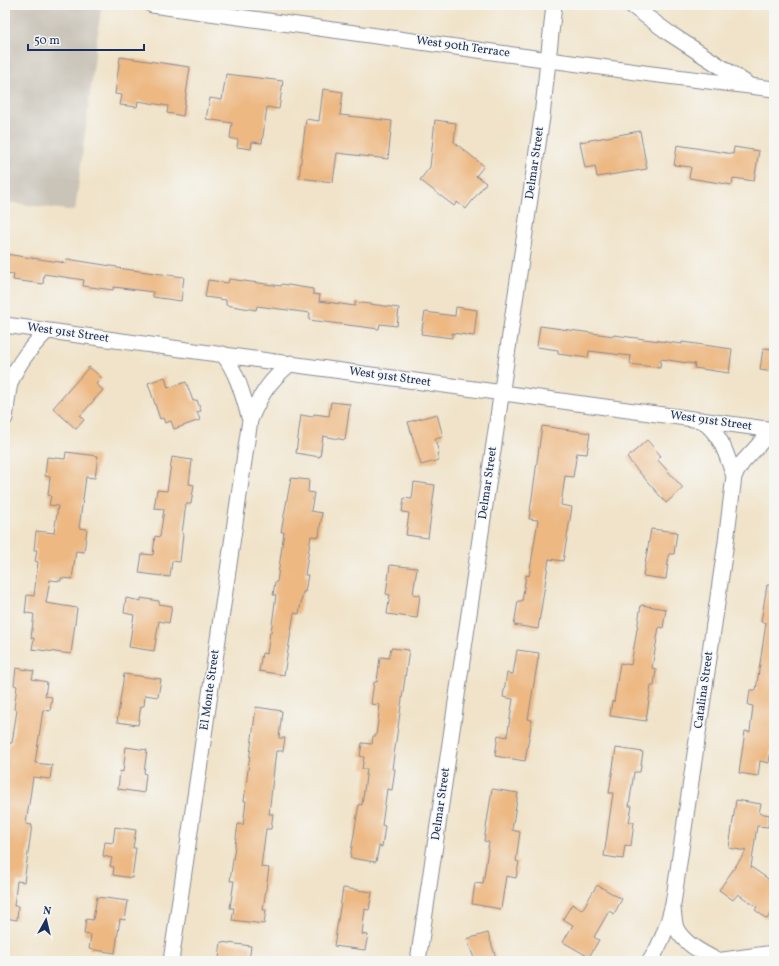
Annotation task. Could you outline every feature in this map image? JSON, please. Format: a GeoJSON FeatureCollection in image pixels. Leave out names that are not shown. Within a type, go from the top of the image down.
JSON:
{"type":"FeatureCollection","features":[{"type":"Feature","properties":{"kind":"street","name":"West 90th Terrace"},"geometry":{"type":"LineString","coordinates":[[152,5],[548,60],[774,89]]}},
{"type":"Feature","properties":{"kind":"street","name":"Delmar Street"},"geometry":{"type":"LineString","coordinates":[[418,961],[542,117],[554,5]]}},
{"type":"Feature","properties":{"kind":"street"},"geometry":{"type":"LineString","coordinates":[[631,5],[748,85]]}},
{"type":"Feature","properties":{"kind":"street","name":"West 91st Street"},"geometry":{"type":"LineString","coordinates":[[5,324],[774,430]]}},
{"type":"Feature","properties":{"kind":"street"},"geometry":{"type":"LineString","coordinates":[[5,418],[10,386],[15,373],[28,350],[47,330]]}},
{"type":"Feature","properties":{"kind":"street","name":"El Monte Street"},"geometry":{"type":"LineString","coordinates":[[223,354],[237,376],[250,420]]}},
{"type":"Feature","properties":{"kind":"street","name":"El Monte Street"},"geometry":{"type":"LineString","coordinates":[[171,961],[250,420],[262,393],[281,371],[291,363]]}},
{"type":"Feature","properties":{"kind":"street"},"geometry":{"type":"LineString","coordinates":[[5,368],[10,386]]}},
{"type":"Feature","properties":{"kind":"street","name":"Catalina Street"},"geometry":{"type":"LineString","coordinates":[[702,420],[717,434],[734,476]]}},
{"type":"Feature","properties":{"kind":"street","name":"Catalina Street"},"geometry":{"type":"LineString","coordinates":[[650,961],[662,941],[673,904],[726,542],[734,476],[742,464],[774,430]]}},
{"type":"Feature","properties":{"kind":"street","name":"Catalina Street"},"geometry":{"type":"LineString","coordinates":[[673,904],[676,927],[681,934],[694,947],[717,961]]}},
{"type":"Feature","properties":{"kind":"street"},"geometry":{"type":"LineString","coordinates":[[717,961],[774,953]]}},
{"type":"Feature","properties":{"kind":"shaded area"},"geometry":{"type":"Polygon","coordinates":[[[5,5],[82,5],[101,8],[75,211],[5,202],[5,5]]]}},
{"type":"Feature","properties":{"kind":"building"},"geometry":{"type":"Polygon","coordinates":[[[120,57],[190,67],[183,116],[167,113],[168,106],[138,101],[137,107],[120,105],[122,95],[115,94],[120,57]]]}},
{"type":"Feature","properties":{"kind":"building"},"geometry":{"type":"Polygon","coordinates":[[[226,74],[283,81],[279,109],[267,107],[262,143],[252,142],[251,149],[237,147],[238,140],[230,138],[232,123],[206,119],[210,98],[222,100],[226,74]]]}},
{"type":"Feature","properties":{"kind":"building"},"geometry":{"type":"Polygon","coordinates":[[[323,89],[343,92],[340,115],[392,121],[388,159],[337,153],[333,182],[299,178],[306,119],[319,121],[323,89]]]}},
{"type":"Feature","properties":{"kind":"building"},"geometry":{"type":"Polygon","coordinates":[[[435,120],[456,123],[454,142],[484,166],[476,176],[486,183],[466,209],[457,202],[454,206],[420,180],[430,167],[435,120]]]}},
{"type":"Feature","properties":{"kind":"building"},"geometry":{"type":"Polygon","coordinates":[[[640,131],[647,169],[597,177],[595,166],[585,168],[580,142],[640,131]]]}},
{"type":"Feature","properties":{"kind":"building"},"geometry":{"type":"Polygon","coordinates":[[[677,145],[733,154],[734,147],[759,151],[754,181],[733,178],[732,185],[689,178],[691,167],[674,165],[677,145]]]}},
{"type":"Feature","properties":{"kind":"building"},"geometry":{"type":"Polygon","coordinates":[[[5,254],[66,263],[67,259],[117,268],[184,277],[181,301],[153,297],[153,292],[114,287],[113,290],[83,286],[84,280],[44,274],[43,284],[13,280],[14,274],[5,273],[5,254]]]}},
{"type":"Feature","properties":{"kind":"building"},"geometry":{"type":"Polygon","coordinates":[[[229,279],[281,286],[282,284],[313,289],[313,294],[320,295],[319,301],[355,306],[355,302],[399,308],[397,326],[380,324],[379,329],[309,320],[310,313],[257,306],[256,310],[226,305],[226,300],[205,297],[208,280],[228,283],[229,279]]]}},
{"type":"Feature","properties":{"kind":"building"},"geometry":{"type":"Polygon","coordinates":[[[456,307],[477,310],[474,336],[452,333],[452,338],[421,334],[425,312],[455,316],[456,307]]]}},
{"type":"Feature","properties":{"kind":"building"},"geometry":{"type":"Polygon","coordinates":[[[540,326],[732,349],[729,373],[694,368],[695,364],[661,359],[660,368],[630,364],[631,356],[589,351],[588,358],[558,354],[558,350],[537,347],[540,326]]]}},
{"type":"Feature","properties":{"kind":"building"},"geometry":{"type":"Polygon","coordinates":[[[763,348],[774,349],[774,372],[760,370],[763,348]]]}},
{"type":"Feature","properties":{"kind":"building"},"geometry":{"type":"Polygon","coordinates":[[[89,367],[102,378],[96,384],[103,390],[80,416],[84,420],[76,429],[53,408],[89,367]]]}},
{"type":"Feature","properties":{"kind":"building"},"geometry":{"type":"Polygon","coordinates":[[[165,377],[168,388],[186,382],[193,401],[197,400],[201,411],[197,412],[200,420],[174,429],[171,421],[165,423],[163,418],[160,419],[148,383],[165,377]]]}},
{"type":"Feature","properties":{"kind":"building"},"geometry":{"type":"Polygon","coordinates":[[[331,402],[350,404],[345,440],[323,436],[320,457],[296,453],[301,415],[313,417],[314,414],[329,416],[331,402]]]}},
{"type":"Feature","properties":{"kind":"building"},"geometry":{"type":"Polygon","coordinates":[[[437,414],[443,437],[435,439],[439,453],[437,453],[439,460],[421,465],[408,422],[437,414]]]}},
{"type":"Feature","properties":{"kind":"building"},"geometry":{"type":"Polygon","coordinates":[[[542,426],[590,433],[587,454],[577,453],[573,477],[565,476],[561,505],[572,507],[563,561],[549,559],[538,629],[514,625],[518,601],[522,601],[526,575],[529,576],[538,520],[529,519],[542,426]]]}},
{"type":"Feature","properties":{"kind":"building"},"geometry":{"type":"Polygon","coordinates":[[[647,440],[661,456],[657,459],[683,488],[666,503],[627,458],[647,440]]]}},
{"type":"Feature","properties":{"kind":"building"},"geometry":{"type":"Polygon","coordinates":[[[66,452],[98,456],[95,478],[86,477],[79,528],[87,529],[84,552],[76,551],[72,579],[61,578],[61,581],[50,580],[46,603],[77,608],[71,654],[32,649],[34,638],[31,638],[34,614],[25,613],[27,595],[34,596],[38,562],[35,561],[37,550],[34,550],[36,531],[54,533],[58,506],[49,505],[51,496],[48,495],[50,477],[45,476],[47,457],[65,459],[66,452]]]}},
{"type":"Feature","properties":{"kind":"building"},"geometry":{"type":"Polygon","coordinates":[[[172,457],[192,460],[189,484],[194,485],[191,504],[186,504],[180,562],[172,561],[170,577],[139,573],[142,554],[153,555],[155,536],[160,537],[164,509],[154,508],[157,490],[167,491],[172,457]]]}},
{"type":"Feature","properties":{"kind":"building"},"geometry":{"type":"Polygon","coordinates":[[[291,478],[309,480],[308,492],[314,493],[311,511],[322,513],[319,537],[311,536],[305,575],[308,575],[305,592],[303,592],[299,614],[294,613],[284,675],[259,671],[262,653],[267,654],[271,632],[276,595],[273,595],[275,582],[277,582],[284,532],[281,532],[291,478]]]}},
{"type":"Feature","properties":{"kind":"building"},"geometry":{"type":"Polygon","coordinates":[[[414,482],[435,485],[428,538],[406,535],[409,513],[402,512],[404,498],[412,499],[414,482]]]}},
{"type":"Feature","properties":{"kind":"building"},"geometry":{"type":"Polygon","coordinates":[[[651,529],[677,532],[674,554],[669,554],[666,579],[643,576],[651,529]]]}},
{"type":"Feature","properties":{"kind":"building"},"geometry":{"type":"Polygon","coordinates":[[[390,565],[417,568],[413,594],[420,595],[417,618],[387,614],[390,595],[386,594],[390,565]]]}},
{"type":"Feature","properties":{"kind":"building"},"geometry":{"type":"Polygon","coordinates":[[[767,585],[774,585],[774,729],[769,763],[760,761],[758,776],[739,773],[745,731],[750,732],[753,706],[748,705],[750,690],[756,690],[766,623],[761,622],[767,585]]]}},
{"type":"Feature","properties":{"kind":"building"},"geometry":{"type":"Polygon","coordinates":[[[126,598],[141,601],[141,598],[159,601],[159,604],[172,606],[169,623],[159,621],[154,651],[129,647],[134,615],[124,613],[126,598]]]}},
{"type":"Feature","properties":{"kind":"building"},"geometry":{"type":"Polygon","coordinates":[[[641,605],[666,609],[663,628],[659,627],[652,668],[656,669],[654,686],[651,686],[646,721],[610,716],[612,701],[614,702],[620,663],[631,665],[641,605]]]}},
{"type":"Feature","properties":{"kind":"building"},"geometry":{"type":"Polygon","coordinates":[[[391,648],[409,650],[392,769],[395,769],[392,790],[387,789],[382,825],[385,826],[382,847],[379,846],[376,862],[350,858],[359,804],[362,805],[367,769],[362,769],[364,757],[360,756],[362,743],[372,744],[373,736],[376,736],[380,705],[371,704],[374,682],[377,682],[380,657],[389,658],[391,648]]]}},
{"type":"Feature","properties":{"kind":"building"},"geometry":{"type":"Polygon","coordinates":[[[517,650],[539,653],[528,719],[532,720],[525,761],[495,756],[498,735],[507,737],[513,699],[503,697],[507,673],[513,674],[517,650]]]}},
{"type":"Feature","properties":{"kind":"building"},"geometry":{"type":"Polygon","coordinates":[[[16,668],[34,671],[32,679],[47,682],[45,696],[52,697],[50,711],[43,710],[35,763],[52,765],[50,779],[33,777],[26,824],[32,825],[24,882],[17,881],[14,906],[18,906],[17,920],[5,918],[5,766],[9,743],[12,743],[17,710],[14,709],[17,686],[14,685],[16,668]]]}},
{"type":"Feature","properties":{"kind":"building"},"geometry":{"type":"Polygon","coordinates":[[[124,674],[161,679],[158,697],[145,695],[144,706],[141,706],[138,725],[117,722],[124,674]]]}},
{"type":"Feature","properties":{"kind":"building"},"geometry":{"type":"Polygon","coordinates":[[[256,707],[282,711],[279,738],[285,738],[283,751],[276,751],[269,814],[273,814],[271,829],[266,829],[261,867],[269,868],[263,910],[266,910],[264,924],[232,920],[234,908],[230,908],[234,881],[230,881],[238,824],[243,825],[246,801],[244,801],[256,707]]]}},
{"type":"Feature","properties":{"kind":"building"},"geometry":{"type":"Polygon","coordinates":[[[126,747],[147,750],[144,773],[146,774],[144,793],[118,789],[120,771],[123,772],[126,747]]]}},
{"type":"Feature","properties":{"kind":"building"},"geometry":{"type":"Polygon","coordinates":[[[616,748],[643,752],[640,772],[634,772],[629,806],[632,806],[629,822],[634,822],[631,846],[625,845],[623,859],[604,856],[613,793],[609,793],[616,748]]]}},
{"type":"Feature","properties":{"kind":"building"},"geometry":{"type":"Polygon","coordinates":[[[492,789],[518,793],[512,830],[520,832],[516,861],[519,862],[516,878],[506,876],[501,909],[472,904],[475,883],[483,884],[489,842],[484,841],[492,789]]]}},
{"type":"Feature","properties":{"kind":"building"},"geometry":{"type":"Polygon","coordinates":[[[736,800],[761,804],[759,813],[770,815],[768,827],[757,826],[751,867],[774,883],[774,909],[767,919],[755,910],[757,907],[738,894],[733,900],[719,890],[746,851],[729,848],[736,800]]]}},
{"type":"Feature","properties":{"kind":"building"},"geometry":{"type":"Polygon","coordinates":[[[115,827],[136,830],[133,848],[136,848],[132,878],[113,875],[114,867],[110,866],[112,858],[103,856],[105,842],[113,843],[115,827]]]}},
{"type":"Feature","properties":{"kind":"building"},"geometry":{"type":"Polygon","coordinates":[[[597,885],[622,899],[614,914],[609,911],[594,937],[599,940],[589,957],[563,942],[573,925],[563,919],[572,904],[582,910],[597,885]]]}},
{"type":"Feature","properties":{"kind":"building"},"geometry":{"type":"Polygon","coordinates":[[[343,888],[372,892],[369,910],[365,909],[362,934],[368,935],[365,950],[334,946],[343,888]]]}},
{"type":"Feature","properties":{"kind":"building"},"geometry":{"type":"Polygon","coordinates":[[[97,897],[128,901],[125,920],[120,919],[115,953],[89,949],[91,935],[84,934],[86,919],[93,920],[97,897]]]}},
{"type":"Feature","properties":{"kind":"building"},"geometry":{"type":"Polygon","coordinates":[[[488,933],[497,961],[475,961],[467,939],[488,933]]]}},
{"type":"Feature","properties":{"kind":"building"},"geometry":{"type":"Polygon","coordinates":[[[221,942],[251,946],[249,961],[222,961],[222,959],[219,958],[221,942]]]}}]}
